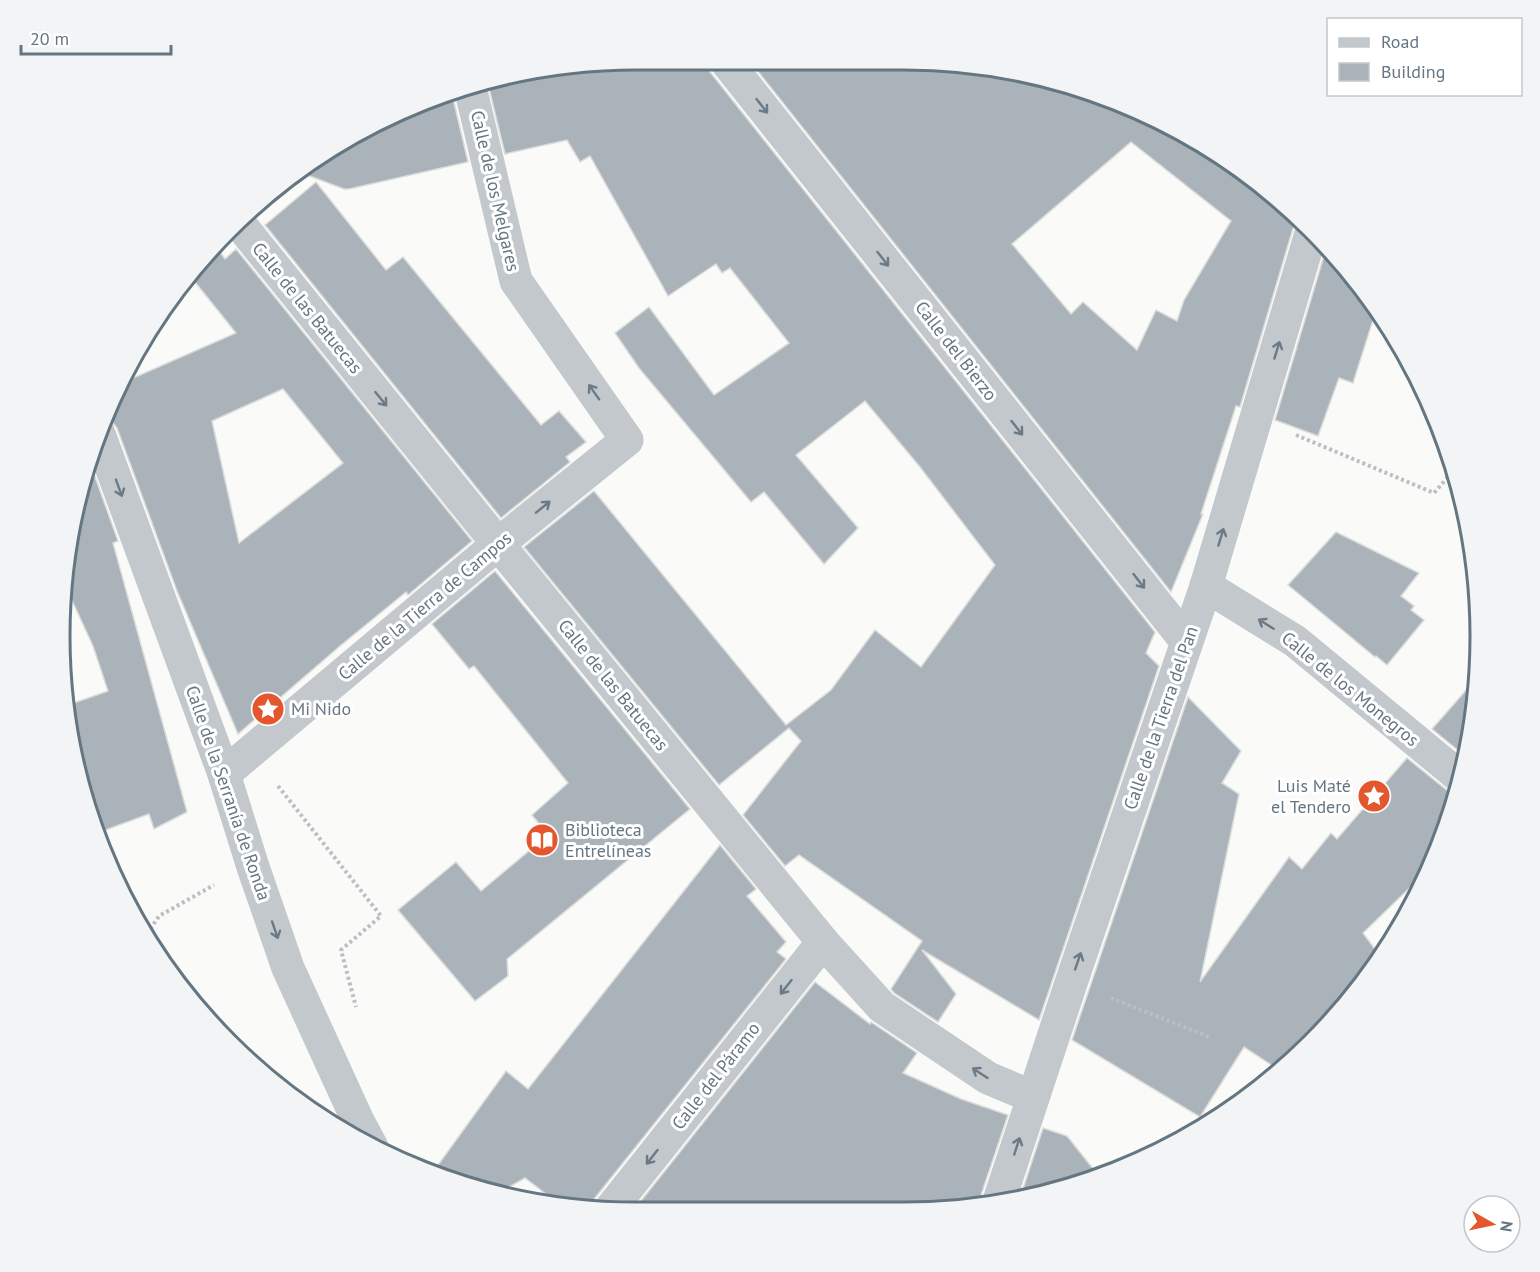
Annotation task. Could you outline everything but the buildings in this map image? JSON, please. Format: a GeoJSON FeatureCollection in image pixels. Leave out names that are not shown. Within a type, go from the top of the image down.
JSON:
{"type":"FeatureCollection","features":[{"type":"Feature","properties":{"kind":"street","name":"Calle del Bierzo"},"geometry":{"type":"LineString","coordinates":[[733,70],[1186,641]]}},
{"type":"Feature","properties":{"kind":"street","name":"Calle de los Melgares"},"geometry":{"type":"LineString","coordinates":[[472,95],[516,281],[627,440]]}},
{"type":"Feature","properties":{"kind":"street","name":"Calle de las Batuecas"},"geometry":{"type":"LineString","coordinates":[[243,229],[823,942],[882,1007],[988,1078],[1033,1097]]}},
{"type":"Feature","properties":{"kind":"street","name":"Calle de la Tierra del Pan"},"geometry":{"type":"LineString","coordinates":[[1002,1193],[1206,585],[1309,241]]}},
{"type":"Feature","properties":{"kind":"street","name":"Calle de la Tierra de Campos"},"geometry":{"type":"LineString","coordinates":[[224,774],[498,544],[627,440]]}},
{"type":"Feature","properties":{"kind":"street","name":"Calle de la Serranía de Ronda"},"geometry":{"type":"LineString","coordinates":[[104,447],[224,774],[288,968],[364,1131]]}},
{"type":"Feature","properties":{"kind":"street","name":"Calle de los Monegros"},"geometry":{"type":"LineString","coordinates":[[1206,585],[1295,641],[1453,771]]}},
{"type":"Feature","properties":{"kind":"street","name":"Calle del Páramo"},"geometry":{"type":"LineString","coordinates":[[617,1201],[823,942]]}},
{"type":"Feature","properties":{"kind":"path"},"geometry":{"type":"LineString","coordinates":[[1256,419],[1434,493],[1447,479]]}},
{"type":"Feature","properties":{"kind":"path"},"geometry":{"type":"LineString","coordinates":[[251,751],[381,916],[341,950],[359,1017]]}},
{"type":"Feature","properties":{"kind":"path"},"geometry":{"type":"LineString","coordinates":[[151,927],[159,916],[218,882]]}},
{"type":"Feature","properties":{"kind":"path"},"geometry":{"type":"LineString","coordinates":[[1071,983],[1209,1037]]}},
{"type":"Feature","properties":{"kind":"place","name":"Mi Nido"},"geometry":{"type":"Point","coordinates":[268,709]}},
{"type":"Feature","properties":{"kind":"place","name":"Luis Maté el Tendero"},"geometry":{"type":"Point","coordinates":[1374,796]}},
{"type":"Feature","properties":{"kind":"place","name":"Biblioteca Entrelíneas"},"geometry":{"type":"Point","coordinates":[542,840]}}]}
